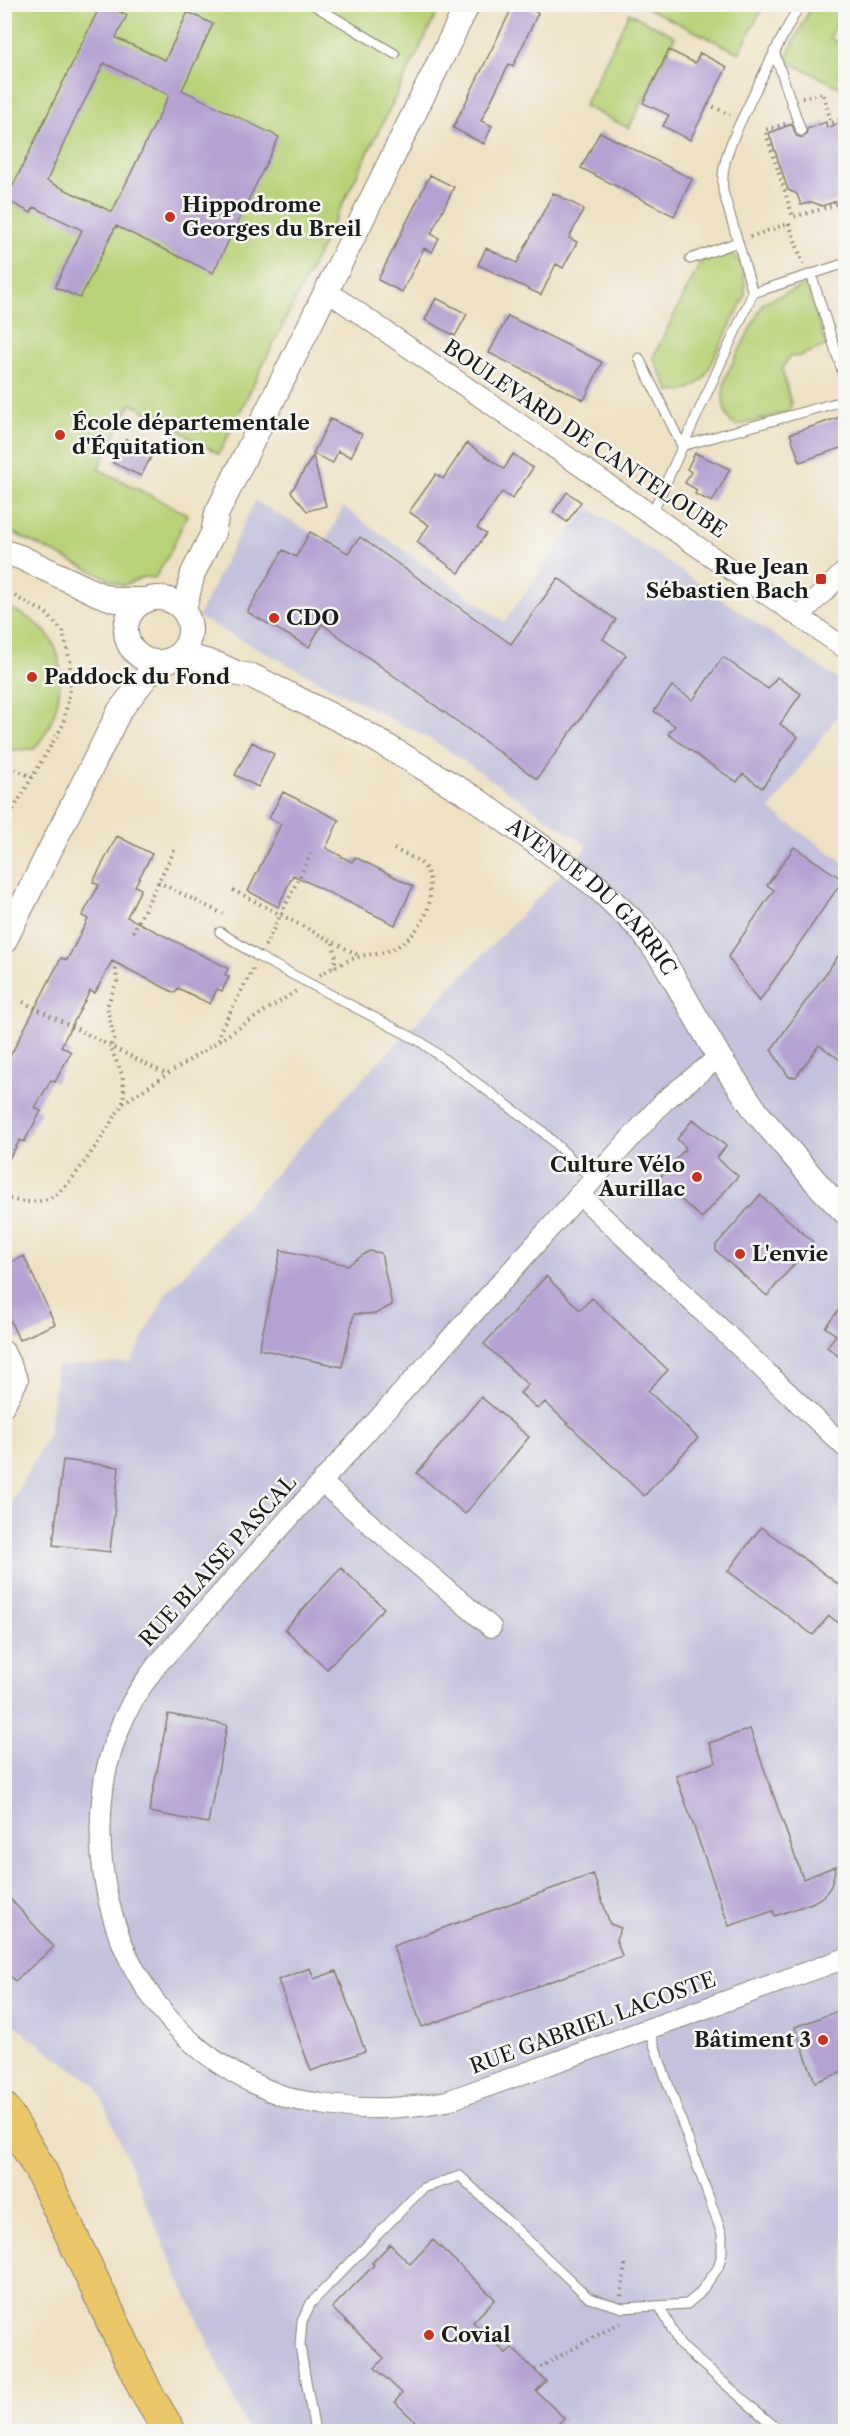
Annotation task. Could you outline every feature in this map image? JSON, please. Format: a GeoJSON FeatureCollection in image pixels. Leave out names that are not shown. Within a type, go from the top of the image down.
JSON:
{"type":"FeatureCollection","features":[{"type":"Feature","properties":{"kind":"main road"},"geometry":{"type":"LineString","coordinates":[[4,2109],[40,2169],[146,2392],[170,2432]]}},
{"type":"Feature","properties":{"kind":"street"},"geometry":{"type":"LineString","coordinates":[[120,710],[120,698],[131,661],[128,637],[132,612],[153,599],[182,570],[205,527],[217,513],[468,4]]}},
{"type":"Feature","properties":{"kind":"street","name":"BOULEVARD DE CANTELOUBE"},"geometry":{"type":"LineString","coordinates":[[327,291],[846,649]]}},
{"type":"Feature","properties":{"kind":"street"},"geometry":{"type":"LineString","coordinates":[[4,559],[95,605],[128,637],[141,658],[158,662],[174,659],[181,654],[191,636],[187,617],[193,573],[213,533],[217,513]]}},
{"type":"Feature","properties":{"kind":"street"},"geometry":{"type":"LineString","coordinates":[[4,552],[115,600],[153,599],[176,602],[187,617]]}},
{"type":"Feature","properties":{"kind":"street"},"geometry":{"type":"LineString","coordinates":[[799,616],[846,570]]}},
{"type":"Feature","properties":{"kind":"street","name":"AVENUE DU GARRIC"},"geometry":{"type":"LineString","coordinates":[[187,617],[208,645],[243,667],[252,676]]}},
{"type":"Feature","properties":{"kind":"street","name":"AVENUE DU GARRIC"},"geometry":{"type":"LineString","coordinates":[[181,654],[219,665],[238,674],[252,676],[358,729],[474,798],[595,885],[640,928],[665,963],[719,1057],[757,1113],[823,1191],[846,1213]]}},
{"type":"Feature","properties":{"kind":"street"},"geometry":{"type":"LineString","coordinates":[[4,942],[120,710],[158,662]]}},
{"type":"Feature","properties":{"kind":"street","name":"RUE BLAISE PASCAL"},"geometry":{"type":"LineString","coordinates":[[351,2109],[291,2098],[237,2075],[186,2036],[152,2000],[123,1949],[105,1894],[100,1840],[103,1789],[111,1756],[131,1703],[156,1666],[664,1101],[719,1057]]}},
{"type":"Feature","properties":{"kind":"street"},"geometry":{"type":"LineString","coordinates":[[579,1194],[846,1448]]}},
{"type":"Feature","properties":{"kind":"street"},"geometry":{"type":"LineString","coordinates":[[4,1351],[18,1380],[4,1406]]}},
{"type":"Feature","properties":{"kind":"street"},"geometry":{"type":"LineString","coordinates":[[321,1482],[491,1627]]}},
{"type":"Feature","properties":{"kind":"street","name":"RUE GABRIEL LACOSTE"},"geometry":{"type":"LineString","coordinates":[[351,2109],[399,2109],[447,2101],[846,1958]]}},
{"type":"Feature","properties":{"kind":"lane"},"geometry":{"type":"LineString","coordinates":[[312,4],[395,54]]}},
{"type":"Feature","properties":{"kind":"lane"},"geometry":{"type":"LineString","coordinates":[[652,513],[753,293],[723,191],[722,179],[729,148],[774,51],[800,4]]}},
{"type":"Feature","properties":{"kind":"lane"},"geometry":{"type":"LineString","coordinates":[[774,51],[801,131]]}},
{"type":"Feature","properties":{"kind":"lane"},"geometry":{"type":"LineString","coordinates":[[690,259],[738,242]]}},
{"type":"Feature","properties":{"kind":"lane"},"geometry":{"type":"LineString","coordinates":[[753,293],[846,263]]}},
{"type":"Feature","properties":{"kind":"lane"},"geometry":{"type":"LineString","coordinates":[[809,275],[846,383]]}},
{"type":"Feature","properties":{"kind":"lane"},"geometry":{"type":"LineString","coordinates":[[639,358],[682,446]]}},
{"type":"Feature","properties":{"kind":"lane"},"geometry":{"type":"LineString","coordinates":[[682,446],[846,400]]}},
{"type":"Feature","properties":{"kind":"lane"},"geometry":{"type":"LineString","coordinates":[[220,932],[259,957],[421,1042],[541,1130],[592,1179]]}},
{"type":"Feature","properties":{"kind":"lane"},"geometry":{"type":"LineString","coordinates":[[315,2432],[300,2346],[302,2321],[311,2302],[423,2188],[460,2176],[589,2298],[623,2308],[660,2307],[687,2304],[699,2294],[717,2268],[722,2253],[722,2234],[648,2028]]}},
{"type":"Feature","properties":{"kind":"lane"},"geometry":{"type":"LineString","coordinates":[[660,2307],[680,2345],[781,2432]]}},
{"type":"Feature","properties":{"kind":"path"},"geometry":{"type":"LineString","coordinates":[[791,100],[823,93],[831,123],[845,119]]}},
{"type":"Feature","properties":{"kind":"path"},"geometry":{"type":"LineString","coordinates":[[708,104],[742,120]]}},
{"type":"Feature","properties":{"kind":"path"},"geometry":{"type":"LineString","coordinates":[[797,120],[765,130],[793,217],[846,202]]}},
{"type":"Feature","properties":{"kind":"path"},"geometry":{"type":"LineString","coordinates":[[738,242],[789,223],[809,275]]}},
{"type":"Feature","properties":{"kind":"path"},"geometry":{"type":"LineString","coordinates":[[4,591],[45,612],[63,632],[70,661],[70,690],[63,725],[4,825]]}},
{"type":"Feature","properties":{"kind":"path"},"geometry":{"type":"LineString","coordinates":[[4,764],[32,777]]}},
{"type":"Feature","properties":{"kind":"path"},"geometry":{"type":"LineString","coordinates":[[133,932],[175,849]]}},
{"type":"Feature","properties":{"kind":"path"},"geometry":{"type":"LineString","coordinates":[[158,882],[223,914]]}},
{"type":"Feature","properties":{"kind":"path"},"geometry":{"type":"LineString","coordinates":[[232,890],[283,914],[333,943],[361,956]]}},
{"type":"Feature","properties":{"kind":"path"},"geometry":{"type":"LineString","coordinates":[[333,943],[336,959],[333,967]]}},
{"type":"Feature","properties":{"kind":"path"},"geometry":{"type":"LineString","coordinates":[[4,1197],[13,1201],[26,1202],[54,1196],[69,1181],[117,1115],[123,1103],[125,1088],[123,1072],[111,1046],[114,1038],[106,1006],[117,981],[118,964]]}},
{"type":"Feature","properties":{"kind":"path"},"geometry":{"type":"LineString","coordinates":[[23,1002],[167,1074]]}},
{"type":"Feature","properties":{"kind":"path"},"geometry":{"type":"LineString","coordinates":[[535,2370],[622,2324],[621,2294],[625,2265]]}},
{"type":"Feature","properties":{"kind":"shaded area"},"geometry":{"type":"Polygon","coordinates":[[[255,501],[326,541],[343,507],[504,622],[588,507],[845,684],[845,705],[770,810],[846,864],[845,2431],[248,2431],[164,2245],[96,2085],[29,2037],[5,2015],[5,1513],[48,1436],[57,1366],[131,1362],[165,1295],[357,1084],[588,846],[439,744],[198,617],[255,501]]]}},
{"type":"Feature","properties":{"kind":"green space","name":"Hippodrome Georges du Breil"},"geometry":{"type":"Polygon","coordinates":[[[4,5],[441,5],[219,454],[131,403],[98,469],[187,514],[170,553],[155,578],[143,577],[123,586],[5,529],[4,5]]]}},
{"type":"Feature","properties":{"kind":"green space"},"geometry":{"type":"Polygon","coordinates":[[[641,5],[764,5],[739,53],[641,5]]]}},
{"type":"Feature","properties":{"kind":"green space"},"geometry":{"type":"Polygon","coordinates":[[[812,5],[845,5],[830,38],[845,46],[845,90],[785,60],[812,5]]]}},
{"type":"Feature","properties":{"kind":"green space"},"geometry":{"type":"Polygon","coordinates":[[[629,13],[675,36],[629,128],[584,106],[629,13]]]}},
{"type":"Feature","properties":{"kind":"green space"},"geometry":{"type":"Polygon","coordinates":[[[727,254],[735,256],[740,265],[745,296],[704,378],[689,389],[670,392],[653,357],[702,260],[727,254]]]}},
{"type":"Feature","properties":{"kind":"green space"},"geometry":{"type":"Polygon","coordinates":[[[806,285],[825,346],[800,356],[789,357],[782,369],[791,404],[790,409],[785,413],[736,426],[731,422],[725,410],[723,396],[726,376],[764,302],[806,285]]]}},
{"type":"Feature","properties":{"kind":"green space","name":"Paddock du Fond"},"geometry":{"type":"Polygon","coordinates":[[[4,605],[24,615],[43,629],[52,641],[60,667],[55,712],[34,749],[5,750],[4,605]]]}},
{"type":"Feature","properties":{"kind":"building"},"geometry":{"type":"Polygon","coordinates":[[[101,4],[127,15],[116,38],[165,60],[188,12],[213,24],[182,90],[279,137],[213,273],[116,226],[80,298],[55,287],[82,230],[34,207],[31,213],[6,200],[101,4]],[[104,63],[71,127],[47,181],[112,212],[169,95],[104,63]]]}},
{"type":"Feature","properties":{"kind":"building"},"geometry":{"type":"Polygon","coordinates":[[[514,4],[521,4],[538,13],[513,66],[509,64],[481,121],[492,126],[484,144],[453,128],[514,4]]]}},
{"type":"Feature","properties":{"kind":"building"},"geometry":{"type":"Polygon","coordinates":[[[669,50],[695,63],[700,53],[727,67],[690,140],[663,126],[669,115],[643,103],[669,50]]]}},
{"type":"Feature","properties":{"kind":"building"},"geometry":{"type":"Polygon","coordinates":[[[826,122],[827,128],[840,123],[846,137],[846,198],[822,206],[812,202],[801,205],[797,194],[788,190],[769,133],[792,124],[796,136],[803,138],[807,129],[826,122]]]}},
{"type":"Feature","properties":{"kind":"building"},"geometry":{"type":"Polygon","coordinates":[[[600,132],[692,179],[674,216],[581,168],[600,132]]]}},
{"type":"Feature","properties":{"kind":"building"},"geometry":{"type":"Polygon","coordinates":[[[430,175],[454,187],[431,234],[439,238],[432,252],[424,248],[402,292],[378,280],[430,175]]]}},
{"type":"Feature","properties":{"kind":"building"},"geometry":{"type":"Polygon","coordinates":[[[553,193],[584,209],[569,238],[577,242],[563,268],[556,264],[541,295],[478,265],[486,248],[517,263],[553,193]]]}},
{"type":"Feature","properties":{"kind":"building"},"geometry":{"type":"Polygon","coordinates":[[[436,298],[467,314],[455,336],[425,320],[436,298]]]}},
{"type":"Feature","properties":{"kind":"building"},"geometry":{"type":"Polygon","coordinates":[[[508,316],[602,362],[584,400],[489,353],[508,316]]]}},
{"type":"Feature","properties":{"kind":"building"},"geometry":{"type":"Polygon","coordinates":[[[846,415],[846,446],[800,462],[790,434],[846,415]]]}},
{"type":"Feature","properties":{"kind":"building"},"geometry":{"type":"Polygon","coordinates":[[[330,419],[362,434],[351,457],[338,451],[333,463],[313,454],[330,419]]]}},
{"type":"Feature","properties":{"kind":"building"},"geometry":{"type":"Polygon","coordinates":[[[126,439],[153,453],[141,476],[113,463],[126,439]]]}},
{"type":"Feature","properties":{"kind":"building"},"geometry":{"type":"Polygon","coordinates":[[[467,443],[504,469],[513,454],[533,468],[512,499],[502,492],[477,528],[486,534],[459,573],[417,542],[429,525],[409,512],[436,474],[443,479],[467,443]]]}},
{"type":"Feature","properties":{"kind":"building"},"geometry":{"type":"Polygon","coordinates":[[[695,453],[730,469],[712,502],[695,494],[697,490],[685,483],[691,472],[687,469],[695,453]]]}},
{"type":"Feature","properties":{"kind":"building"},"geometry":{"type":"Polygon","coordinates":[[[313,456],[326,506],[307,511],[291,492],[313,456]]]}},
{"type":"Feature","properties":{"kind":"building"},"geometry":{"type":"Polygon","coordinates":[[[567,492],[581,502],[567,522],[553,512],[567,492]]]}},
{"type":"Feature","properties":{"kind":"building"},"geometry":{"type":"Polygon","coordinates":[[[310,532],[348,553],[360,537],[511,644],[558,578],[616,620],[603,639],[626,655],[537,779],[322,624],[309,647],[247,612],[283,550],[296,557],[310,532]]]}},
{"type":"Feature","properties":{"kind":"building"},"geometry":{"type":"Polygon","coordinates":[[[723,657],[768,689],[777,677],[801,694],[780,724],[798,737],[762,788],[743,774],[737,782],[705,761],[668,734],[675,726],[654,711],[672,686],[693,700],[723,657]]]}},
{"type":"Feature","properties":{"kind":"building"},"geometry":{"type":"Polygon","coordinates":[[[252,742],[274,754],[258,787],[235,775],[252,742]]]}},
{"type":"Feature","properties":{"kind":"building"},"geometry":{"type":"Polygon","coordinates":[[[283,792],[339,820],[326,848],[352,862],[355,857],[413,886],[395,925],[293,875],[278,907],[248,891],[281,824],[269,818],[283,792]]]}},
{"type":"Feature","properties":{"kind":"building"},"geometry":{"type":"Polygon","coordinates":[[[117,836],[152,854],[135,886],[141,889],[127,917],[228,968],[225,975],[229,977],[222,991],[217,989],[210,1004],[178,988],[175,993],[112,961],[95,993],[90,991],[61,1046],[71,1052],[55,1082],[51,1080],[35,1108],[41,1111],[24,1142],[20,1140],[4,1167],[4,1068],[61,958],[67,960],[88,919],[82,916],[99,885],[93,882],[117,836]]]}},
{"type":"Feature","properties":{"kind":"building"},"geometry":{"type":"Polygon","coordinates":[[[794,847],[843,880],[759,1002],[728,957],[774,890],[767,885],[794,847]]]}},
{"type":"Feature","properties":{"kind":"building"},"geometry":{"type":"Polygon","coordinates":[[[846,945],[846,1064],[819,1045],[796,1077],[789,1077],[771,1050],[846,945]]]}},
{"type":"Feature","properties":{"kind":"building"},"geometry":{"type":"Polygon","coordinates":[[[693,1119],[726,1146],[717,1158],[738,1176],[702,1218],[658,1180],[686,1148],[677,1139],[693,1119]]]}},
{"type":"Feature","properties":{"kind":"building"},"geometry":{"type":"Polygon","coordinates":[[[760,1195],[813,1242],[767,1296],[716,1251],[716,1245],[760,1195]]]}},
{"type":"Feature","properties":{"kind":"building"},"geometry":{"type":"Polygon","coordinates":[[[281,1250],[348,1265],[369,1251],[381,1253],[392,1305],[375,1314],[354,1314],[342,1367],[259,1349],[281,1250]]]}},
{"type":"Feature","properties":{"kind":"building"},"geometry":{"type":"Polygon","coordinates":[[[24,1256],[55,1324],[19,1340],[4,1307],[4,1265],[24,1256]]]}},
{"type":"Feature","properties":{"kind":"building"},"geometry":{"type":"Polygon","coordinates":[[[546,1276],[580,1310],[592,1298],[668,1370],[648,1391],[698,1438],[644,1496],[545,1402],[538,1409],[520,1393],[528,1385],[484,1344],[546,1276]]]}},
{"type":"Feature","properties":{"kind":"building"},"geometry":{"type":"Polygon","coordinates":[[[846,1301],[846,1362],[827,1347],[836,1335],[825,1327],[846,1301]]]}},
{"type":"Feature","properties":{"kind":"building"},"geometry":{"type":"Polygon","coordinates":[[[481,1397],[529,1437],[465,1514],[417,1473],[481,1397]]]}},
{"type":"Feature","properties":{"kind":"building"},"geometry":{"type":"Polygon","coordinates":[[[63,1460],[119,1467],[110,1552],[53,1545],[63,1460]]]}},
{"type":"Feature","properties":{"kind":"building"},"geometry":{"type":"Polygon","coordinates":[[[761,1527],[846,1590],[846,1628],[829,1616],[813,1635],[728,1571],[761,1527]]]}},
{"type":"Feature","properties":{"kind":"building"},"geometry":{"type":"Polygon","coordinates":[[[341,1568],[384,1608],[327,1669],[285,1629],[341,1568]]]}},
{"type":"Feature","properties":{"kind":"building"},"geometry":{"type":"Polygon","coordinates":[[[168,1714],[227,1725],[208,1823],[149,1812],[168,1714]]]}},
{"type":"Feature","properties":{"kind":"building"},"geometry":{"type":"Polygon","coordinates":[[[750,1729],[803,1879],[836,1866],[831,1886],[824,1896],[812,1903],[775,1916],[773,1911],[729,1926],[676,1776],[716,1762],[709,1743],[750,1729]]]}},
{"type":"Feature","properties":{"kind":"building"},"geometry":{"type":"Polygon","coordinates":[[[593,1874],[610,1924],[621,1928],[616,1939],[622,1956],[422,2027],[393,1946],[593,1874]]]}},
{"type":"Feature","properties":{"kind":"building"},"geometry":{"type":"Polygon","coordinates":[[[4,1892],[54,1947],[15,1981],[4,1970],[4,1892]]]}},
{"type":"Feature","properties":{"kind":"building"},"geometry":{"type":"Polygon","coordinates":[[[310,1968],[314,1979],[336,1971],[365,2051],[311,2071],[278,1980],[310,1968]]]}},
{"type":"Feature","properties":{"kind":"building","name":"Bâtiment 3"},"geometry":{"type":"Polygon","coordinates":[[[846,2008],[846,2071],[815,2082],[795,2027],[846,2008]]]}},
{"type":"Feature","properties":{"kind":"building","name":"Covial"},"geometry":{"type":"Polygon","coordinates":[[[433,2240],[495,2299],[473,2322],[506,2353],[512,2348],[546,2381],[536,2391],[564,2418],[559,2423],[568,2432],[426,2432],[395,2402],[402,2393],[375,2368],[384,2358],[332,2308],[374,2265],[372,2263],[390,2244],[410,2264],[433,2240]]]}},
{"type":"Feature","properties":{"kind":"place","name":"Hippodrome Georges du Breil"},"geometry":{"type":"Point","coordinates":[170,217]}},
{"type":"Feature","properties":{"kind":"place","name":"École départementale d'Équitation"},"geometry":{"type":"Point","coordinates":[60,435]}},
{"type":"Feature","properties":{"kind":"place","name":"Rue Jean Sébastien Bach"},"geometry":{"type":"Point","coordinates":[821,579]}},
{"type":"Feature","properties":{"kind":"place","name":"CDO"},"geometry":{"type":"Point","coordinates":[274,618]}},
{"type":"Feature","properties":{"kind":"place","name":"Paddock du Fond"},"geometry":{"type":"Point","coordinates":[32,677]}},
{"type":"Feature","properties":{"kind":"place","name":"Culture Vélo Aurillac"},"geometry":{"type":"Point","coordinates":[697,1177]}},
{"type":"Feature","properties":{"kind":"place","name":"L'envie"},"geometry":{"type":"Point","coordinates":[740,1254]}},
{"type":"Feature","properties":{"kind":"place","name":"Bâtiment 3"},"geometry":{"type":"Point","coordinates":[823,2040]}},
{"type":"Feature","properties":{"kind":"place","name":"Covial"},"geometry":{"type":"Point","coordinates":[429,2335]}}]}
